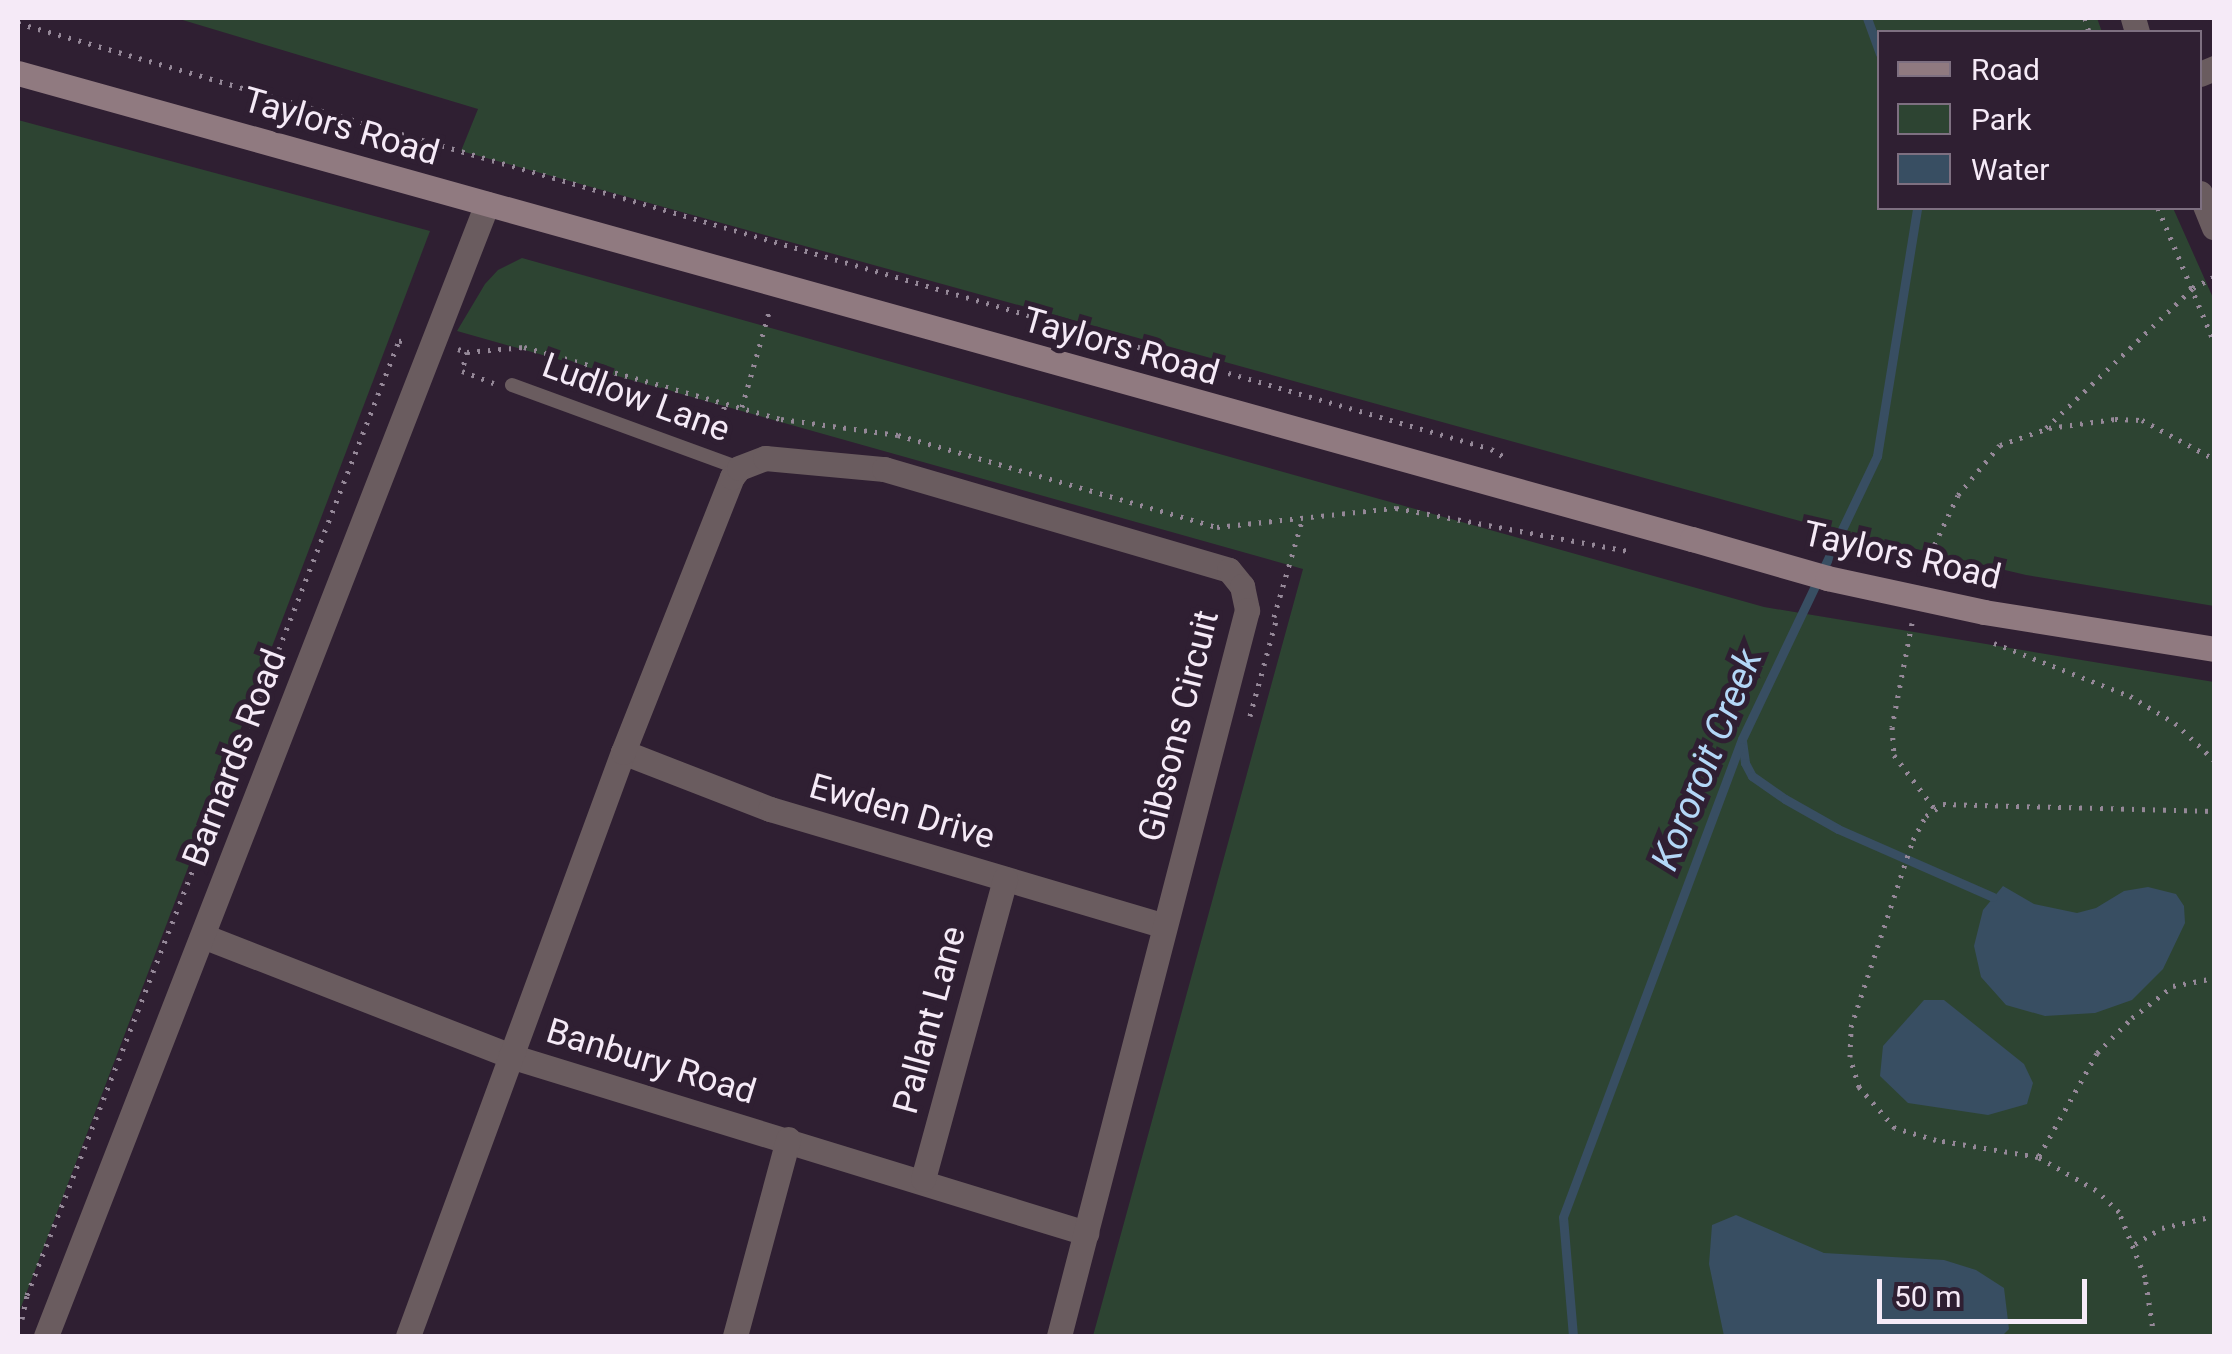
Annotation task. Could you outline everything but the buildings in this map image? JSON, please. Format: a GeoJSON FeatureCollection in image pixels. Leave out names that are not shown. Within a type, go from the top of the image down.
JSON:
{"type":"FeatureCollection","features":[{"type":"Feature","properties":{"kind":"street","name":"Taylors Road"},"geometry":{"type":"LineString","coordinates":[[18,73],[1827,578],[1984,612],[2214,649]]}},
{"type":"Feature","properties":{"kind":"street"},"geometry":{"type":"LineString","coordinates":[[2202,198],[2214,227]]}},
{"type":"Feature","properties":{"kind":"street","name":"Barnards Road"},"geometry":{"type":"LineString","coordinates":[[46,1336],[486,204]]}},
{"type":"Feature","properties":{"kind":"street","name":"Gibsons Circuit"},"geometry":{"type":"LineString","coordinates":[[739,468],[765,458],[884,468],[1229,570],[1242,586],[1248,610],[1058,1336]]}},
{"type":"Feature","properties":{"kind":"street"},"geometry":{"type":"LineString","coordinates":[[408,1336],[623,752],[739,468]]}},
{"type":"Feature","properties":{"kind":"street","name":"Ewden Drive"},"geometry":{"type":"LineString","coordinates":[[623,752],[770,809],[1164,926]]}},
{"type":"Feature","properties":{"kind":"street","name":"Pallant Lane"},"geometry":{"type":"LineString","coordinates":[[924,1179],[1005,878]]}},
{"type":"Feature","properties":{"kind":"street","name":"Banbury Road"},"geometry":{"type":"LineString","coordinates":[[203,936],[510,1056],[924,1179],[1086,1233]]}},
{"type":"Feature","properties":{"kind":"street"},"geometry":{"type":"LineString","coordinates":[[735,1336],[788,1139]]}},
{"type":"Feature","properties":{"kind":"lane","name":"Ludlow Lane"},"geometry":{"type":"LineString","coordinates":[[512,384],[739,468]]}},
{"type":"Feature","properties":{"kind":"path"},"geometry":{"type":"LineString","coordinates":[[18,23],[1492,449],[1519,466]]}},
{"type":"Feature","properties":{"kind":"path"},"geometry":{"type":"LineString","coordinates":[[2159,210],[2214,342]]}},
{"type":"Feature","properties":{"kind":"path"},"geometry":{"type":"LineString","coordinates":[[2044,429],[2193,288],[2214,277]]}},
{"type":"Feature","properties":{"kind":"path"},"geometry":{"type":"LineString","coordinates":[[742,407],[776,287]]}},
{"type":"Feature","properties":{"kind":"path"},"geometry":{"type":"LineString","coordinates":[[467,352],[462,371],[504,386],[512,384]]}},
{"type":"Feature","properties":{"kind":"path"},"geometry":{"type":"LineString","coordinates":[[708,456],[726,402]]}},
{"type":"Feature","properties":{"kind":"path"},"geometry":{"type":"LineString","coordinates":[[1919,584],[1936,536],[1958,495],[2000,444],[2044,429],[2115,419],[2142,420],[2214,459]]}},
{"type":"Feature","properties":{"kind":"path"},"geometry":{"type":"LineString","coordinates":[[1248,610],[1277,617],[1303,517]]}},
{"type":"Feature","properties":{"kind":"path"},"geometry":{"type":"LineString","coordinates":[[1912,620],[1892,728],[1894,754],[1935,809]]}},
{"type":"Feature","properties":{"kind":"path"},"geometry":{"type":"LineString","coordinates":[[1984,639],[2130,696],[2175,724],[2214,760]]}},
{"type":"Feature","properties":{"kind":"path"},"geometry":{"type":"LineString","coordinates":[[2154,1336],[2134,1244],[2119,1212],[2096,1190],[2038,1157],[1936,1140],[1895,1128],[1859,1087],[1850,1057],[1852,1028],[1913,840],[1926,816],[1942,804],[2214,810]]}},
{"type":"Feature","properties":{"kind":"path"},"geometry":{"type":"LineString","coordinates":[[2038,1157],[2097,1053],[2132,1018],[2173,986],[2214,978]]}},
{"type":"Feature","properties":{"kind":"path"},"geometry":{"type":"LineString","coordinates":[[2134,1244],[2162,1228],[2214,1216]]}},
{"type":"Feature","properties":{"kind":"green space"},"geometry":{"type":"Polygon","coordinates":[[[176,18],[2097,18],[2101,30],[1877,30],[1877,210],[2174,210],[2214,300],[2214,606],[2026,575],[1811,524],[461,151],[478,109],[176,18]]]}},
{"type":"Feature","properties":{"kind":"green space"},"geometry":{"type":"Polygon","coordinates":[[[18,120],[430,231],[18,1315],[18,120]]]}},
{"type":"Feature","properties":{"kind":"green space"},"geometry":{"type":"Polygon","coordinates":[[[522,258],[1764,607],[2214,682],[2214,1336],[1093,1336],[1303,569],[457,331],[485,284],[498,270],[522,258]]]}},
{"type":"Feature","properties":{"kind":"water"},"geometry":{"type":"Polygon","coordinates":[[[2003,886],[2034,904],[2077,913],[2096,908],[2124,891],[2148,887],[2176,894],[2184,906],[2185,923],[2163,969],[2132,1000],[2095,1013],[2045,1016],[2006,1005],[1981,977],[1974,946],[1983,910],[2003,886]]]}},
{"type":"Feature","properties":{"kind":"water"},"geometry":{"type":"Polygon","coordinates":[[[1924,1000],[1944,1000],[2024,1064],[2033,1083],[2027,1104],[1988,1115],[1908,1103],[1880,1076],[1883,1046],[1924,1000]]]}},
{"type":"Feature","properties":{"kind":"water"},"geometry":{"type":"Polygon","coordinates":[[[1736,1215],[1824,1253],[1944,1260],[1976,1270],[2004,1288],[2009,1329],[2002,1336],[1724,1336],[1709,1264],[1712,1225],[1736,1215]]]}},
{"type":"Feature","properties":{"kind":"waterway","name":"Kororoit Creek"},"geometry":{"type":"LineString","coordinates":[[1867,18],[1877,46]]}},
{"type":"Feature","properties":{"kind":"waterway","name":"Kororoit Creek"},"geometry":{"type":"LineString","coordinates":[[1573,1336],[1563,1217],[1742,739],[1877,456],[1917,210]]}},
{"type":"Feature","properties":{"kind":"waterway"},"geometry":{"type":"LineString","coordinates":[[1742,741],[1745,763],[1752,776],[1785,799],[1838,829],[1993,897]]}}]}
